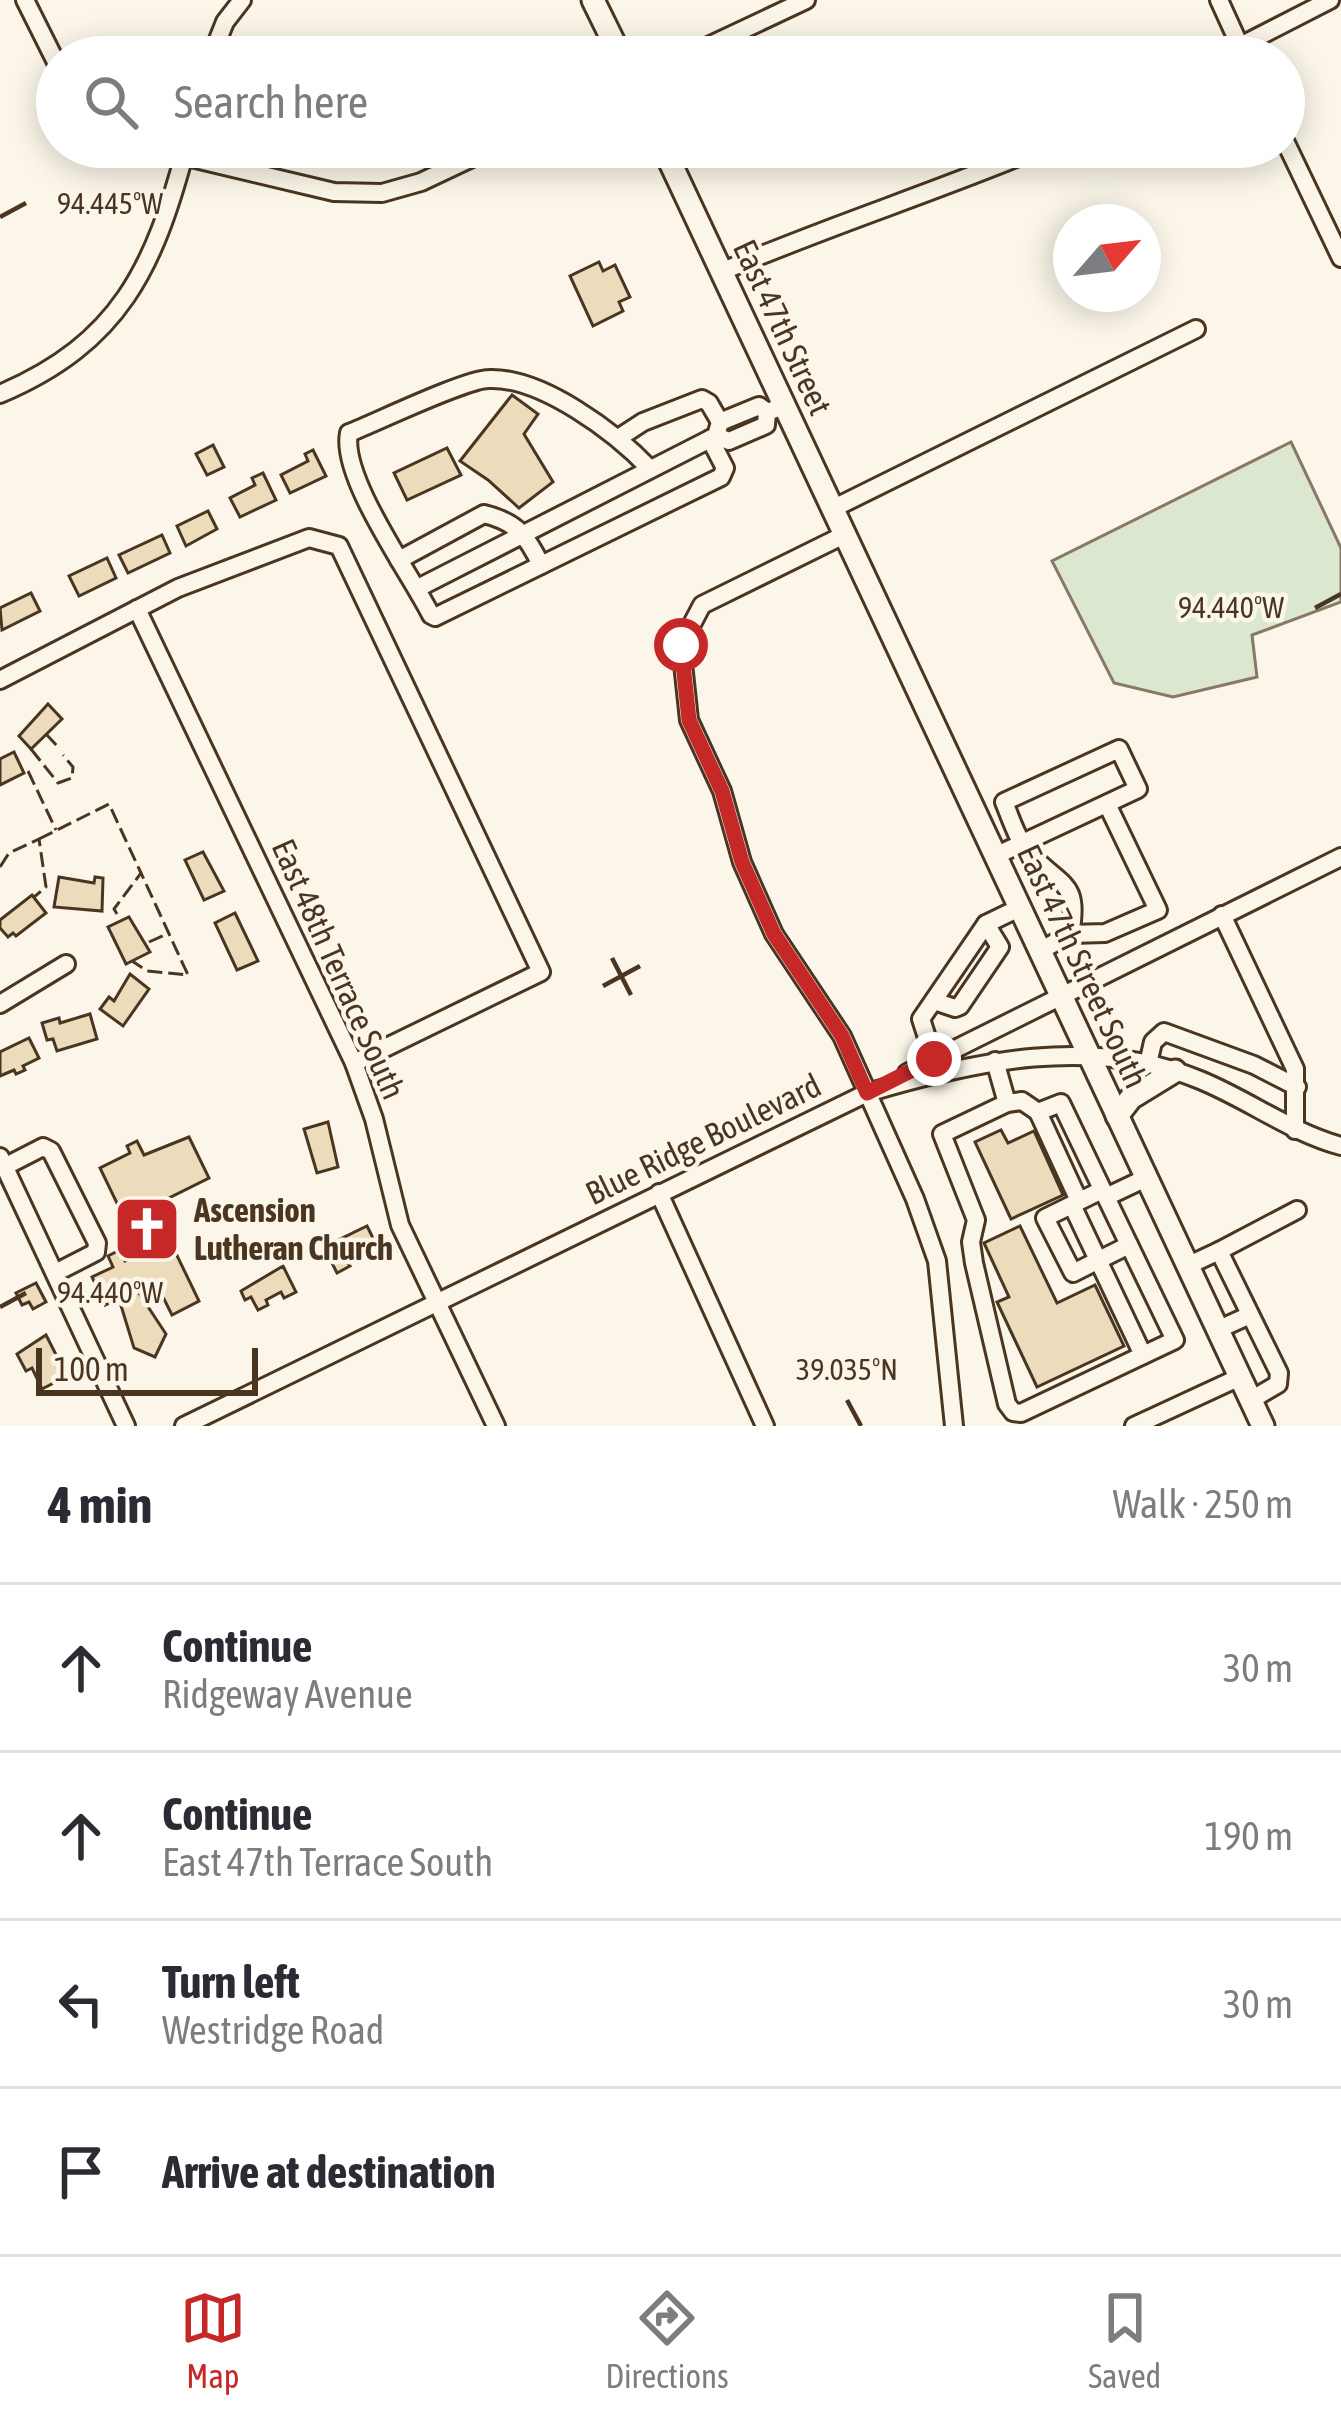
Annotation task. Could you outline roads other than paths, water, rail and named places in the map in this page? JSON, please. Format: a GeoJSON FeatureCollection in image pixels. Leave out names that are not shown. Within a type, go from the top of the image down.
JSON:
{"type":"FeatureCollection","features":[{"type":"Feature","properties":{"kind":"main road"},"geometry":{"type":"LineString","coordinates":[[593,0],[611,36]]}},
{"type":"Feature","properties":{"kind":"main road","name":"East 47th Street"},"geometry":{"type":"LineString","coordinates":[[673,168],[721,272],[775,409],[844,535]]}},
{"type":"Feature","properties":{"kind":"main road","name":"East 47th Street South"},"geometry":{"type":"LineString","coordinates":[[844,535],[1263,1426]]}},
{"type":"Feature","properties":{"kind":"main road"},"geometry":{"type":"LineString","coordinates":[[1117,1116],[1131,1098],[1175,1071]]}},
{"type":"Feature","properties":{"kind":"street"},"geometry":{"type":"LineString","coordinates":[[25,0],[43,36]]}},
{"type":"Feature","properties":{"kind":"street"},"geometry":{"type":"LineString","coordinates":[[219,36],[242,0]]}},
{"type":"Feature","properties":{"kind":"street"},"geometry":{"type":"LineString","coordinates":[[730,36],[806,0]]}},
{"type":"Feature","properties":{"kind":"street"},"geometry":{"type":"LineString","coordinates":[[1219,0],[1236,36]]}},
{"type":"Feature","properties":{"kind":"street"},"geometry":{"type":"LineString","coordinates":[[1270,36],[1330,0]]}},
{"type":"Feature","properties":{"kind":"street"},"geometry":{"type":"LineString","coordinates":[[0,394],[43,375],[101,330],[153,251],[180,168]]}},
{"type":"Feature","properties":{"kind":"street"},"geometry":{"type":"LineString","coordinates":[[247,168],[334,192],[382,193],[451,168]]}},
{"type":"Feature","properties":{"kind":"street"},"geometry":{"type":"LineString","coordinates":[[721,272],[820,229],[992,168]]}},
{"type":"Feature","properties":{"kind":"street"},"geometry":{"type":"LineString","coordinates":[[1300,168],[1337,238],[1341,258]]}},
{"type":"Feature","properties":{"kind":"street"},"geometry":{"type":"LineString","coordinates":[[832,508],[1196,329]]}},
{"type":"Feature","properties":{"kind":"street"},"geometry":{"type":"LineString","coordinates":[[620,436],[702,399],[709,403],[725,469],[721,477],[436,617],[430,615],[399,560],[346,450],[349,434],[486,378],[526,384],[620,436],[650,469]]}},
{"type":"Feature","properties":{"kind":"street"},"geometry":{"type":"LineString","coordinates":[[715,432],[729,441],[766,425],[775,409]]}},
{"type":"Feature","properties":{"kind":"street"},"geometry":{"type":"LineString","coordinates":[[418,588],[715,432]]}},
{"type":"Feature","properties":{"kind":"street"},"geometry":{"type":"LineString","coordinates":[[399,560],[484,514],[507,519],[525,533],[541,565]]}},
{"type":"Feature","properties":{"kind":"street"},"geometry":{"type":"LineString","coordinates":[[844,535],[702,605],[681,645],[689,720],[722,791],[742,862],[774,934],[842,1036],[916,1199],[937,1262],[954,1426]]}},
{"type":"Feature","properties":{"kind":"street"},"geometry":{"type":"LineString","coordinates":[[0,680],[178,589],[309,538],[338,546],[541,972],[354,1063]]}},
{"type":"Feature","properties":{"kind":"street","name":"East 48th Terrace South"},"geometry":{"type":"LineString","coordinates":[[137,609],[354,1063],[374,1119],[400,1225],[496,1426]]}},
{"type":"Feature","properties":{"kind":"street"},"geometry":{"type":"LineString","coordinates":[[991,848],[1019,834],[1138,789],[1120,748],[1004,802],[1019,834],[1027,852],[1070,890],[1076,907],[1070,934]]}},
{"type":"Feature","properties":{"kind":"street"},"geometry":{"type":"LineString","coordinates":[[1040,951],[1070,934],[1105,933],[1158,910],[1107,804]]}},
{"type":"Feature","properties":{"kind":"street"},"geometry":{"type":"LineString","coordinates":[[867,1093],[1341,857]]}},
{"type":"Feature","properties":{"kind":"street"},"geometry":{"type":"LineString","coordinates":[[934,1059],[921,1019],[934,1001],[960,1006],[1000,947],[986,924],[1019,908]]}},
{"type":"Feature","properties":{"kind":"street"},"geometry":{"type":"LineString","coordinates":[[1222,915],[1294,1069],[1295,1130]]}},
{"type":"Feature","properties":{"kind":"street"},"geometry":{"type":"LineString","coordinates":[[0,1004],[66,964]]}},
{"type":"Feature","properties":{"kind":"street"},"geometry":{"type":"LineString","coordinates":[[1148,1064],[1154,1042],[1164,1032],[1254,1065],[1297,1087]]}},
{"type":"Feature","properties":{"kind":"street","name":"Blue Ridge Boulevard"},"geometry":{"type":"LineString","coordinates":[[184,1426],[867,1093],[948,1069],[1066,1056],[1148,1064],[1230,1093],[1295,1130],[1341,1145]]}},
{"type":"Feature","properties":{"kind":"street"},"geometry":{"type":"LineString","coordinates":[[995,1061],[1007,1102]]}},
{"type":"Feature","properties":{"kind":"street"},"geometry":{"type":"LineString","coordinates":[[1269,1115],[1297,1087]]}},
{"type":"Feature","properties":{"kind":"street"},"geometry":{"type":"LineString","coordinates":[[1038,1112],[1061,1103],[1175,1340],[1021,1413],[1013,1412],[1007,1403],[974,1263],[971,1242],[976,1220],[942,1134],[1007,1102],[1022,1102],[1038,1112],[1098,1260],[1143,1355]]}},
{"type":"Feature","properties":{"kind":"street"},"geometry":{"type":"LineString","coordinates":[[55,1274],[96,1252],[89,1226],[51,1151],[43,1147],[2,1162],[126,1426]]}},
{"type":"Feature","properties":{"kind":"street"},"geometry":{"type":"LineString","coordinates":[[1129,1245],[1073,1273],[1045,1218],[1146,1178]]}},
{"type":"Feature","properties":{"kind":"street"},"geometry":{"type":"LineString","coordinates":[[658,1193],[765,1426]]}},
{"type":"Feature","properties":{"kind":"street"},"geometry":{"type":"LineString","coordinates":[[1187,1266],[1297,1210]]}},
{"type":"Feature","properties":{"kind":"street"},"geometry":{"type":"LineString","coordinates":[[1220,1251],[1280,1380],[1251,1400]]}},
{"type":"Feature","properties":{"kind":"street"},"geometry":{"type":"LineString","coordinates":[[1217,1330],[1250,1315]]}},
{"type":"Feature","properties":{"kind":"street"},"geometry":{"type":"LineString","coordinates":[[1134,1426],[1240,1377]]}},
{"type":"Feature","properties":{"kind":"place","name":"Ascension Lutheran Church"},"geometry":{"type":"Point","coordinates":[147,1229]}}]}
